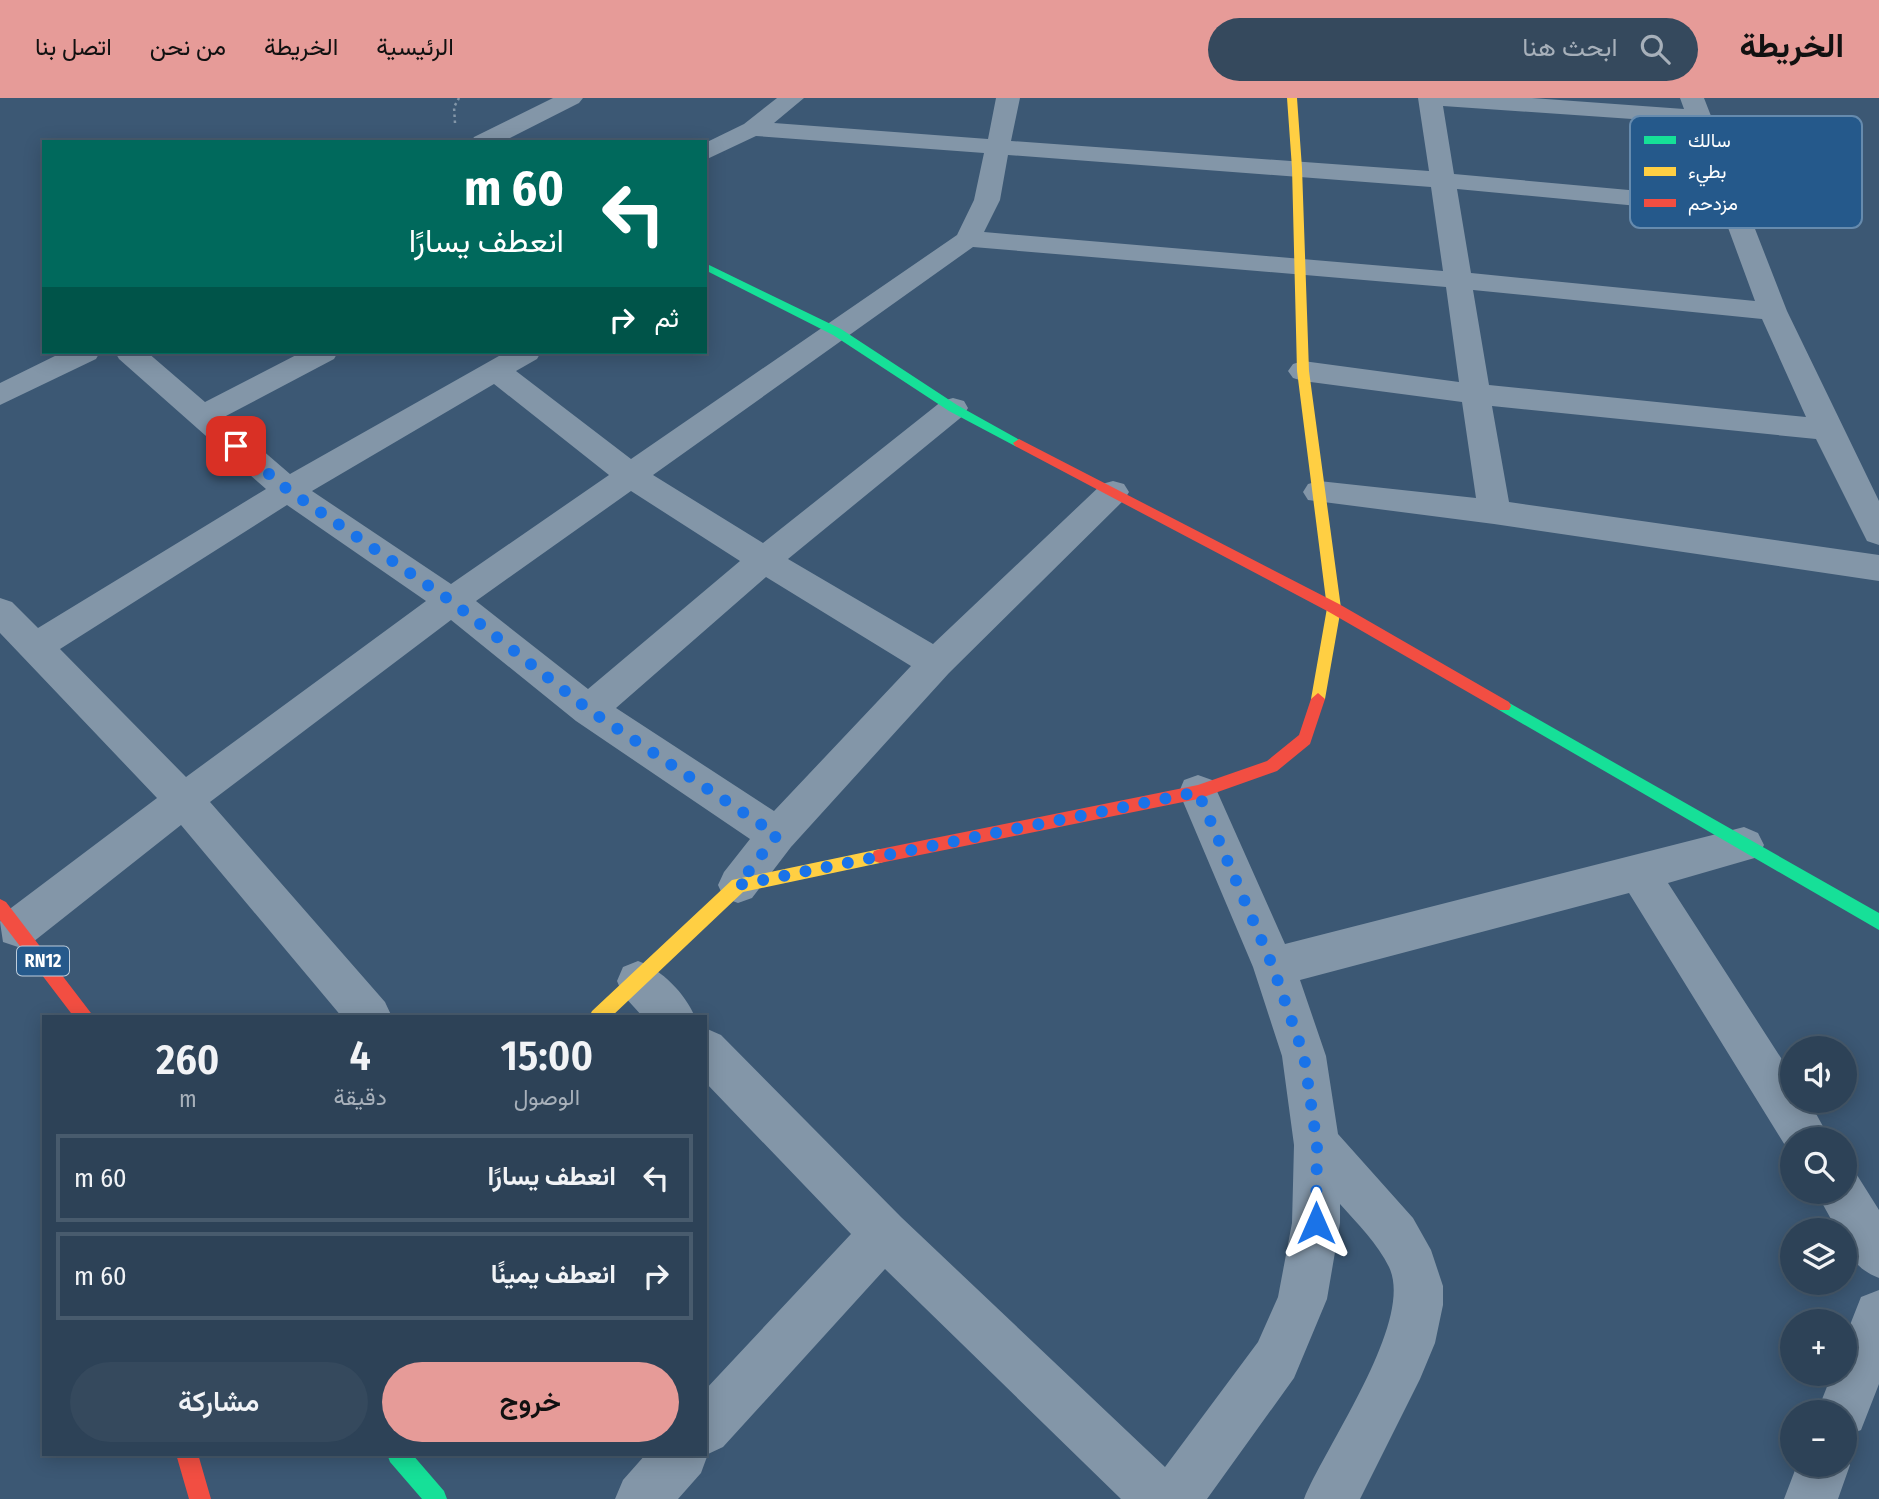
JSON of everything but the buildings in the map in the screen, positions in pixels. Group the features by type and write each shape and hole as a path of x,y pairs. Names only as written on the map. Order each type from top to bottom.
{"street":[{"path":"487,140 570,98"},
{"path":"707,152 752,129 792,98"},
{"path":"9,917 184,800 451,601 968,239 986,200 1000,147 1008,98"},
{"path":"738,885 1198,792 1272,766 1305,739 1320,692 1334,608 1303,371 1301,265 1292,98"},
{"path":"1494,512 1432,98 1696,107"},
{"path":"752,129 1297,168 1630,197"},
{"path":"1741,228 1773,311 1827,430 1879,533"},
{"path":"968,239 1301,265 1773,311"},
{"path":"707,267 837,332 953,408 1334,608 1879,922"},
{"path":"0,395 82,354"},
{"path":"131,354 288,490 451,601 589,710 777,835"},
{"path":"202,416 320,354"},
{"path":"35,647 288,490 524,354"},
{"path":"496,370 631,476 936,663"},
{"path":"1303,371 1476,394 1827,430"},
{"path":"589,710 764,560 953,408"},
{"path":"600,1015 738,885 777,835 936,663 1113,492"},
{"path":"1319,492 1494,512 1879,568"},
{"path":"0,611 184,800 368,1015"},
{"path":"1174,1499 1276,1360 1303,1299 1316,1223 1317,1145 1304,1056 1273,967 1198,792"},
{"path":"1273,967 1744,845"},
{"path":"1638,872 1799,1127"},
{"name":"RN12","path":"9,917 83,1015"},
{"path":"638,981 671,1015"},
{"path":"707,1052 884,1234 1159,1499"},
{"path":"1317,1145 1401,1242 1414,1266 1419,1291 1416,1319 1407,1350 1331,1499"},
{"path":"1848,1204 1879,1254"},
{"path":"707,1427 884,1234"},
{"path":"1847,1400 1879,1315"},
{"path":"188,1456 201,1499"},
{"path":"400,1456 436,1499"},
{"path":"642,1499 680,1456"},
{"path":"1811,1499 1819,1477"}],"traffic: fast":[{"path":"707,267 837,332 953,408 1019,443"},
{"path":"1504,706 1879,922"},
{"path":"400,1456 436,1499"}],"traffic: slow":[{"path":"1292,98 1297,168 1303,371 1334,608 1318,699"},
{"path":"600,1015 738,885 880,856"}],"traffic: jam":[{"path":"1019,443 1334,608 1504,706"},
{"path":"880,856 1198,792 1272,766 1305,739 1318,699"},
{"path":"0,907 83,1015"},
{"path":"188,1456 200,1499"}],"route":[{"path":"236,446 288,490 451,601 589,710 777,835 738,885 1198,792 1273,967 1304,1056 1317,1145 1316,1223"}]}
